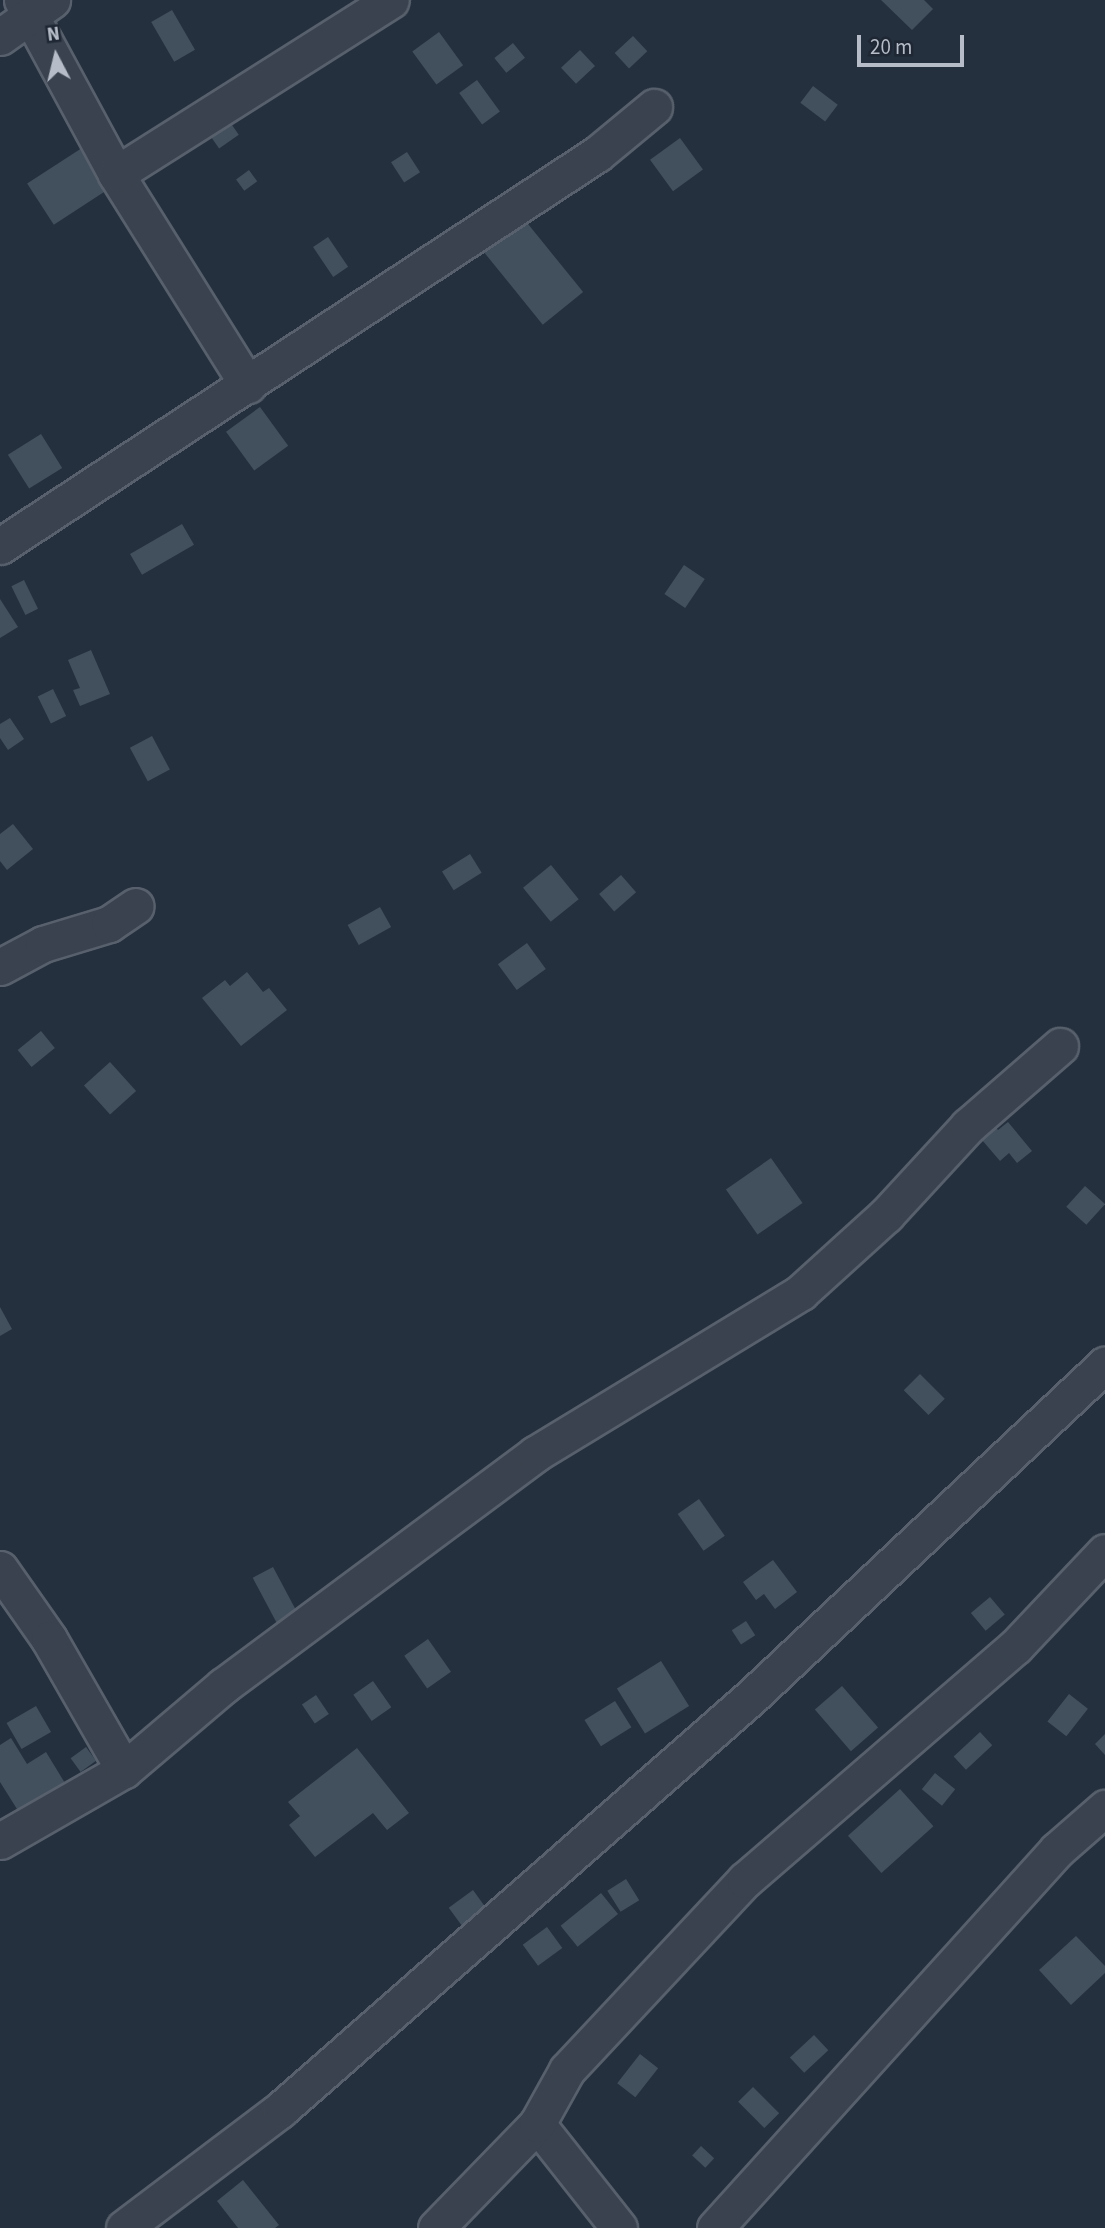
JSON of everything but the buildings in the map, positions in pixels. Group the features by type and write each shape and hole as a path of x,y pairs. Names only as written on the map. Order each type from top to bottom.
{"street":[{"path":"116,174 391,0"},
{"path":"0,37 35,6 116,174 248,385"},
{"path":"0,546 597,154 654,107"},
{"path":"0,967 43,944 109,924 136,906"},
{"path":"0,1841 124,1769 223,1686 536,1454 800,1292 886,1215 968,1126 1060,1046"},
{"path":"124,2228 279,2110 729,1716 1105,1365"},
{"path":"436,2228 537,2124 567,2070 745,1880 1016,1646 1105,1552"},
{"path":"0,1569 49,1639 124,1769"},
{"path":"715,2228 1057,1850 1105,1808"},
{"path":"537,2124 619,2228"}]}
